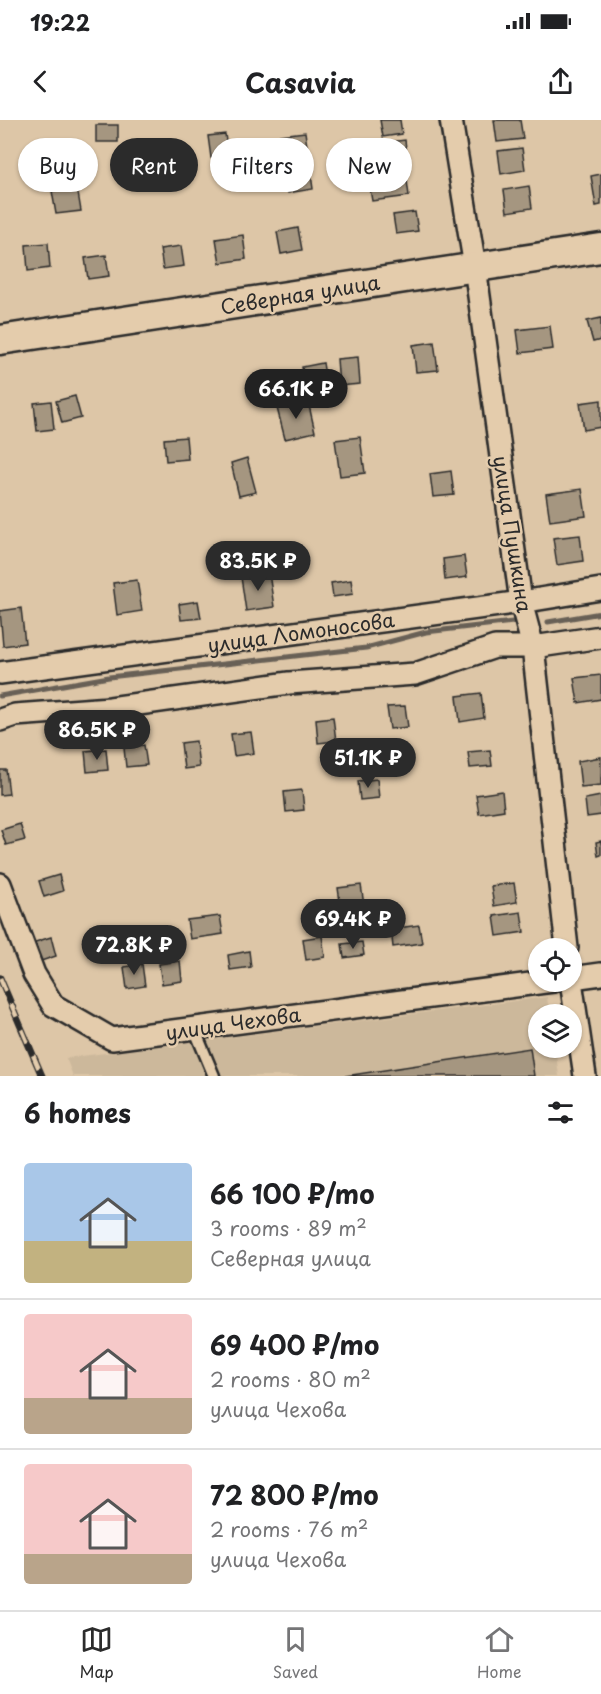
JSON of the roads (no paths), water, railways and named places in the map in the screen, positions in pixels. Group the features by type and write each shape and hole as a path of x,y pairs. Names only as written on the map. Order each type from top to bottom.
{"main road":[{"name":"Северная улица","path":"0,340 601,248"}],"street":[{"name":"улица Пушкина","path":"451,120 521,602 532,647 566,938"},
{"name":"улица Ломоносова","path":"0,673 521,602 601,589"},
{"path":"0,720 15,715 110,708 289,683 415,674 495,647 532,647 601,637"},
{"name":"улица Чехова","path":"0,884 34,974 53,1005 112,1039 528,984"},
{"path":"582,978 601,974"},
{"path":"573,992 585,1076"}],"lane":[{"path":"194,1028 214,1076"}],"waterway":[{"path":"548,622 601,613"},
{"path":"0,696 109,677 366,648 426,632 513,622"}],"railway":[{"path":"0,978 42,1076"}]}
